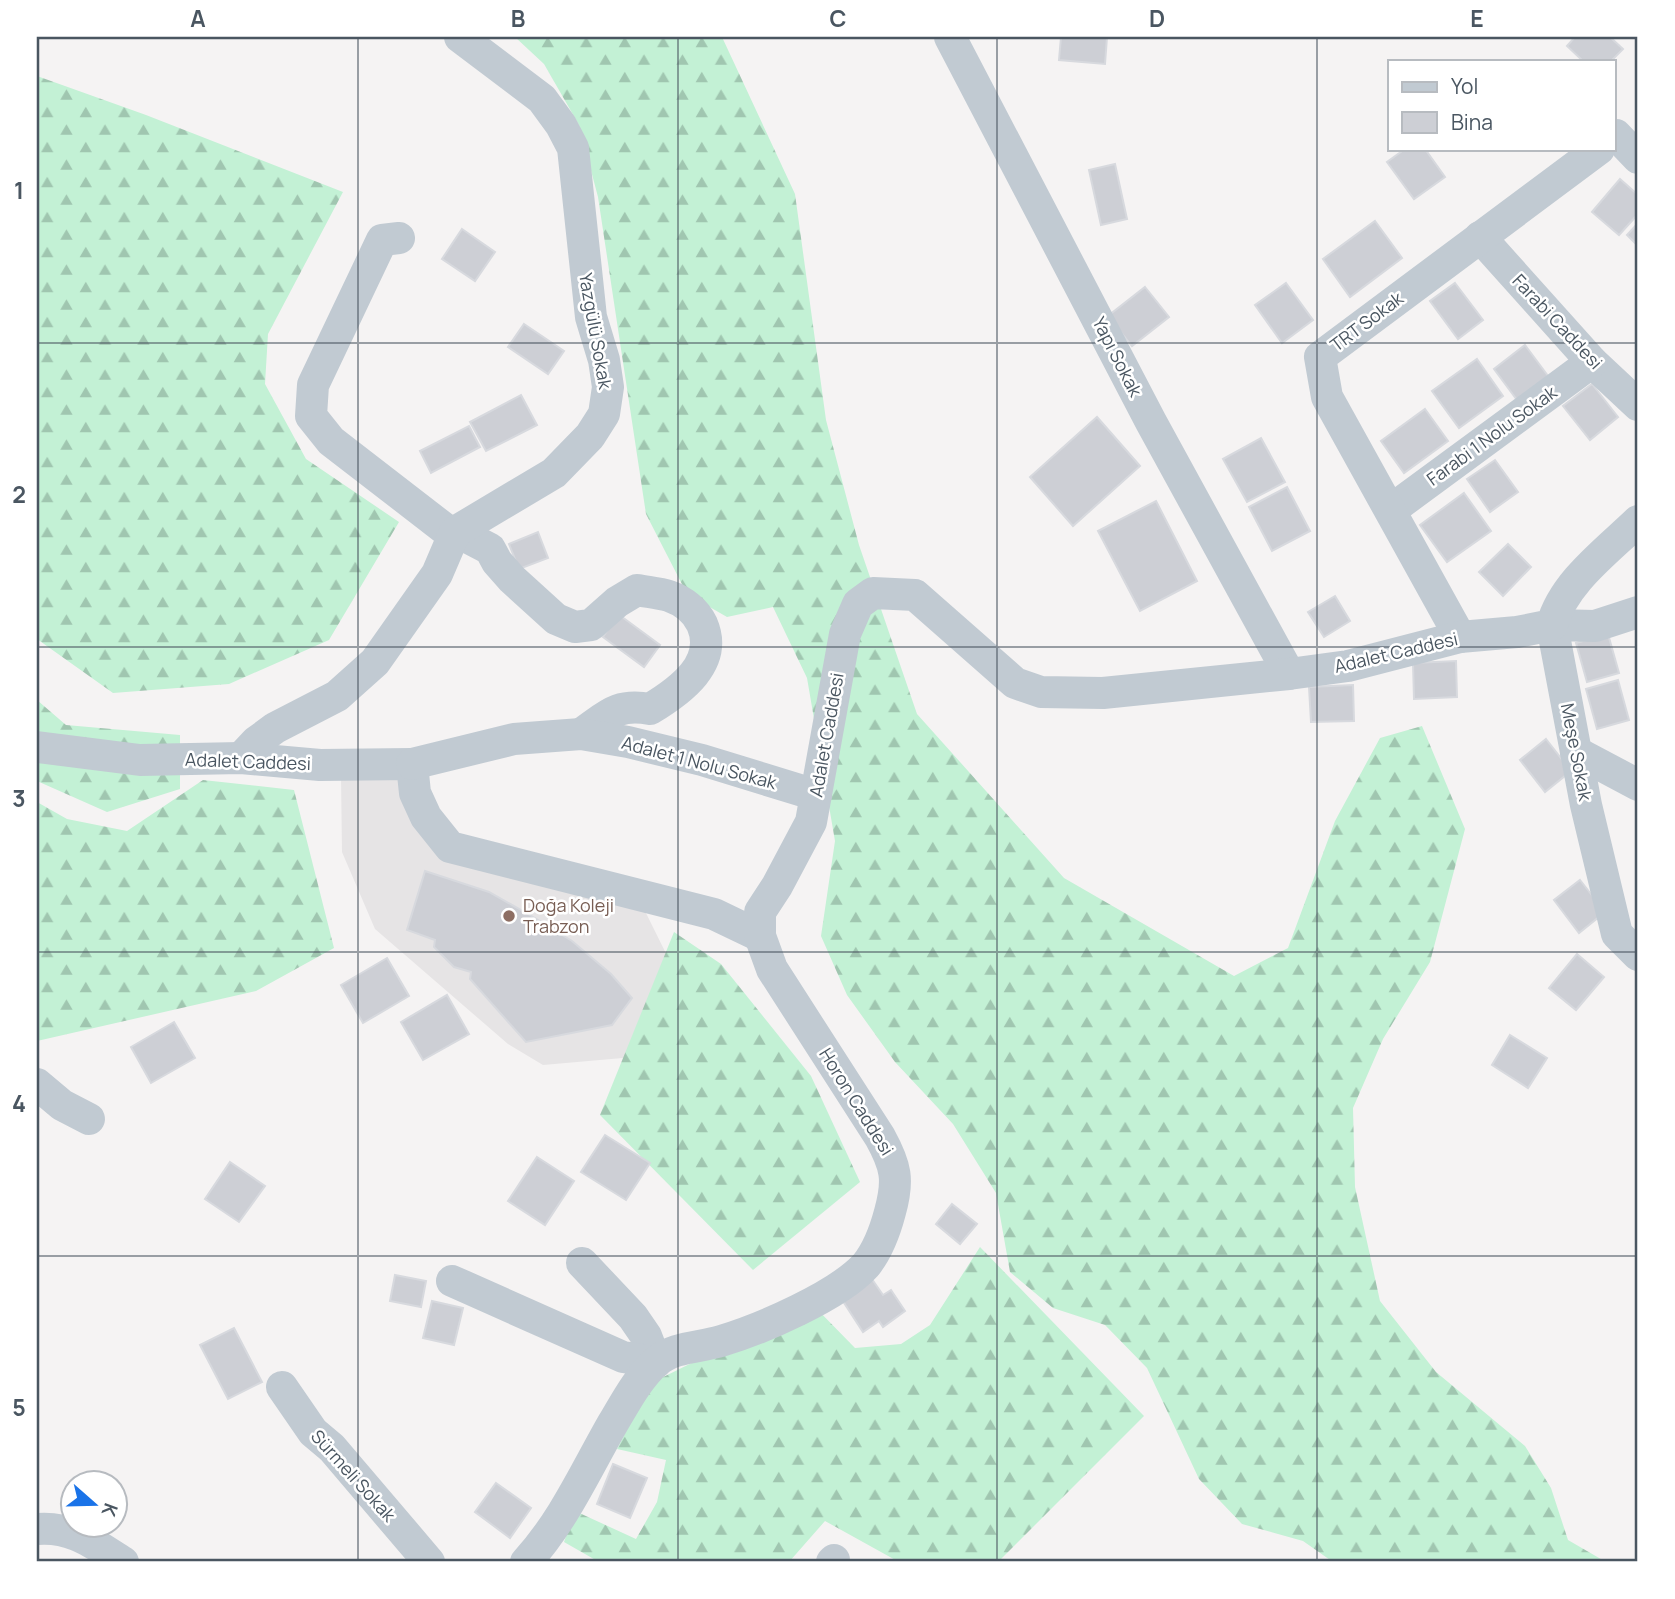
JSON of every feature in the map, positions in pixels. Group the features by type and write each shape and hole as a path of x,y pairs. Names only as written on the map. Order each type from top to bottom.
{"street":[{"name":"Yazgülü Sokak","path":"455,532 554,473 590,436 604,414 608,387 604,360 590,317 573,148 561,125 542,99 460,37"},
{"name":"Yapı Sokak","path":"950,37 1151,422 1289,674"},
{"path":"1617,135 1638,158"},
{"name":"TRT Sokak","path":"1460,637 1327,397 1320,357 1597,150"},
{"name":"Farabi Caddesi","path":"1480,237 1592,362 1638,405"},
{"name":"Adalet 1 Nolu Sokak","path":"399,238 382,240 313,385 311,416 331,441 445,529 490,549 512,579 556,619 575,627 591,625 617,602 637,590 669,596 688,606 701,620 708,640 704,657 693,676 650,709 631,706 614,711 581,734"},
{"name":"Farabi 1 Nolu Sokak","path":"1391,510 1592,362"},
{"path":"1638,521 1589,568 1557,608 1552,625 1595,626 1638,612"},
{"path":"241,758 275,728 337,696 375,662 437,574 455,532"},
{"name":"Adalet Caddesi","path":"760,936 760,912 811,822 845,634 858,604 873,593 915,595 1015,682 1041,692 1103,692 1289,674 1348,666 1460,637 1517,632 1552,625"},
{"name":"Meşe Sokak","path":"1552,625 1576,752 1617,934 1638,956"},
{"name":"Adalet 1 Nolu Sokak","path":"412,764 514,739 581,734 702,760 816,795"},
{"name":"Adalet Caddesi","path":"37,747 141,760 241,758 320,765 412,764"},
{"path":"1576,752 1638,785"},
{"path":"412,764 415,793 420,805 450,847 714,914 760,936"},
{"name":"Horon Caddesi","path":"526,1562 542,1545 565,1508 629,1396 656,1363 676,1350 719,1342 765,1325 829,1294 865,1265 883,1237 895,1194 894,1162 772,969 760,936"},
{"path":"37,1084 62,1105 89,1119"},
{"path":"582,1263 634,1317 646,1336 656,1363"},
{"path":"452,1281 623,1357 656,1363"},
{"name":"Sürmeli Sokak","path":"282,1387 313,1432 332,1448 429,1562"},
{"path":"37,1529 62,1528 123,1562"}],"shaded area":[{"name":"Doğa Koleji Trabzon","path":"405,774 459,855 641,903 694,1010 634,1057 543,1065 508,1044 375,929 342,852 341,776"}],"green space":[{"path":"515,37 722,37 795,194 826,420 859,545 917,714 1064,878 1234,976 1288,948 1335,821 1380,738 1422,726 1465,829 1430,962 1383,1039 1353,1108 1355,1187 1380,1301 1436,1372 1525,1446 1551,1488 1568,1540 1606,1562 1333,1562 1303,1541 1242,1524 1199,1479 1147,1368 1105,1325 1053,1308 1010,1272 996,1193 953,1124 895,1062 847,995 821,936 835,841 807,678 773,607 727,617 687,594 646,514 598,197 579,125 544,64"},
{"path":"37,76 146,115 343,192 268,334 265,384 306,459 399,522 329,640 229,684 113,693 37,639"},
{"path":"37,700 66,725 180,735 180,789 107,812 37,781"},
{"path":"203,780 294,790 334,948 256,991 37,1041 37,802 67,819 127,831"},
{"path":"674,932 721,964 811,1076 860,1182 753,1270 600,1115"},
{"path":"980,1247 1144,1416 998,1562 899,1562 825,1521 789,1562 599,1562 564,1542 575,1511 636,1539 657,1502 666,1460 617,1449 651,1383 812,1304 855,1348 901,1344 930,1325"}],"building":[{"path":"1061,37 1107,37 1105,64 1059,60"},
{"path":"1575,37 1610,37 1623,49 1612,60 1582,60 1567,46"},
{"path":"1404,150 1426,150 1445,177 1414,199 1387,162"},
{"path":"1115,164 1127,219 1101,225 1089,170"},
{"path":"1620,179 1638,195 1638,214 1619,235 1592,212"},
{"path":"1375,221 1402,258 1350,297 1323,259"},
{"path":"1638,223 1638,246 1627,235"},
{"path":"462,229 495,252 475,281 442,259"},
{"path":"1286,283 1313,320 1282,343 1255,305"},
{"path":"1455,283 1483,320 1458,339 1430,301"},
{"path":"1145,287 1169,317 1132,346 1108,316"},
{"path":"524,324 564,351 548,374 508,347"},
{"path":"1525,345 1554,384 1523,408 1494,369"},
{"path":"1477,359 1503,396 1459,428 1432,391"},
{"path":"1592,384 1618,417 1590,440 1563,406"},
{"path":"521,395 537,425 486,451 470,422"},
{"path":"1425,409 1448,441 1404,473 1381,441"},
{"path":"1097,417 1140,466 1073,526 1030,477"},
{"path":"469,426 480,447 431,473 420,451"},
{"path":"1261,438 1285,482 1247,502 1223,459"},
{"path":"1495,460 1518,492 1490,512 1467,479"},
{"path":"1287,487 1310,531 1272,551 1249,507"},
{"path":"1464,493 1491,531 1447,562 1420,525"},
{"path":"1156,501 1197,581 1140,611 1098,531"},
{"path":"538,532 548,558 519,569 509,544"},
{"path":"1508,544 1531,567 1503,596 1479,572"},
{"path":"1335,596 1350,621 1324,637 1308,612"},
{"path":"618,614 660,645 644,667 603,637"},
{"path":"1608,634 1619,673 1587,682 1576,643"},
{"path":"1456,661 1457,697 1414,699 1413,663"},
{"path":"1618,680 1629,720 1597,729 1586,689"},
{"path":"1353,685 1354,721 1311,722 1309,687"},
{"path":"1546,739 1571,771 1545,792 1520,760"},
{"path":"425,871 489,892 530,915 572,941 611,974 632,998 612,1025 526,1042 470,979 471,972 454,967 434,947 435,940 407,930"},
{"path":"1580,880 1605,912 1579,933 1554,900"},
{"path":"1577,954 1604,977 1576,1010 1549,988"},
{"path":"387,958 409,996 363,1023 341,985"},
{"path":"447,995 469,1034 423,1060 401,1022"},
{"path":"174,1022 195,1058 151,1083 131,1047"},
{"path":"1510,1035 1547,1058 1528,1088 1492,1065"},
{"path":"605,1135 650,1163 626,1200 581,1172"},
{"path":"537,1157 574,1181 545,1225 508,1201"},
{"path":"230,1162 265,1186 239,1222 205,1199"},
{"path":"952,1204 977,1224 960,1244 936,1224"},
{"path":"867,1272 883,1295 891,1290 905,1311 883,1327 879,1321 863,1332 837,1292"},
{"path":"395,1275 426,1281 421,1307 390,1301"},
{"path":"432,1301 463,1308 454,1345 423,1338"},
{"path":"234,1328 262,1382 228,1399 200,1345"},
{"path":"613,1464 647,1478 630,1518 597,1504"},
{"path":"496,1483 531,1508 510,1538 475,1512"}],"place":[{"name":"Doğa Koleji Trabzon","path":"509,916"}]}
